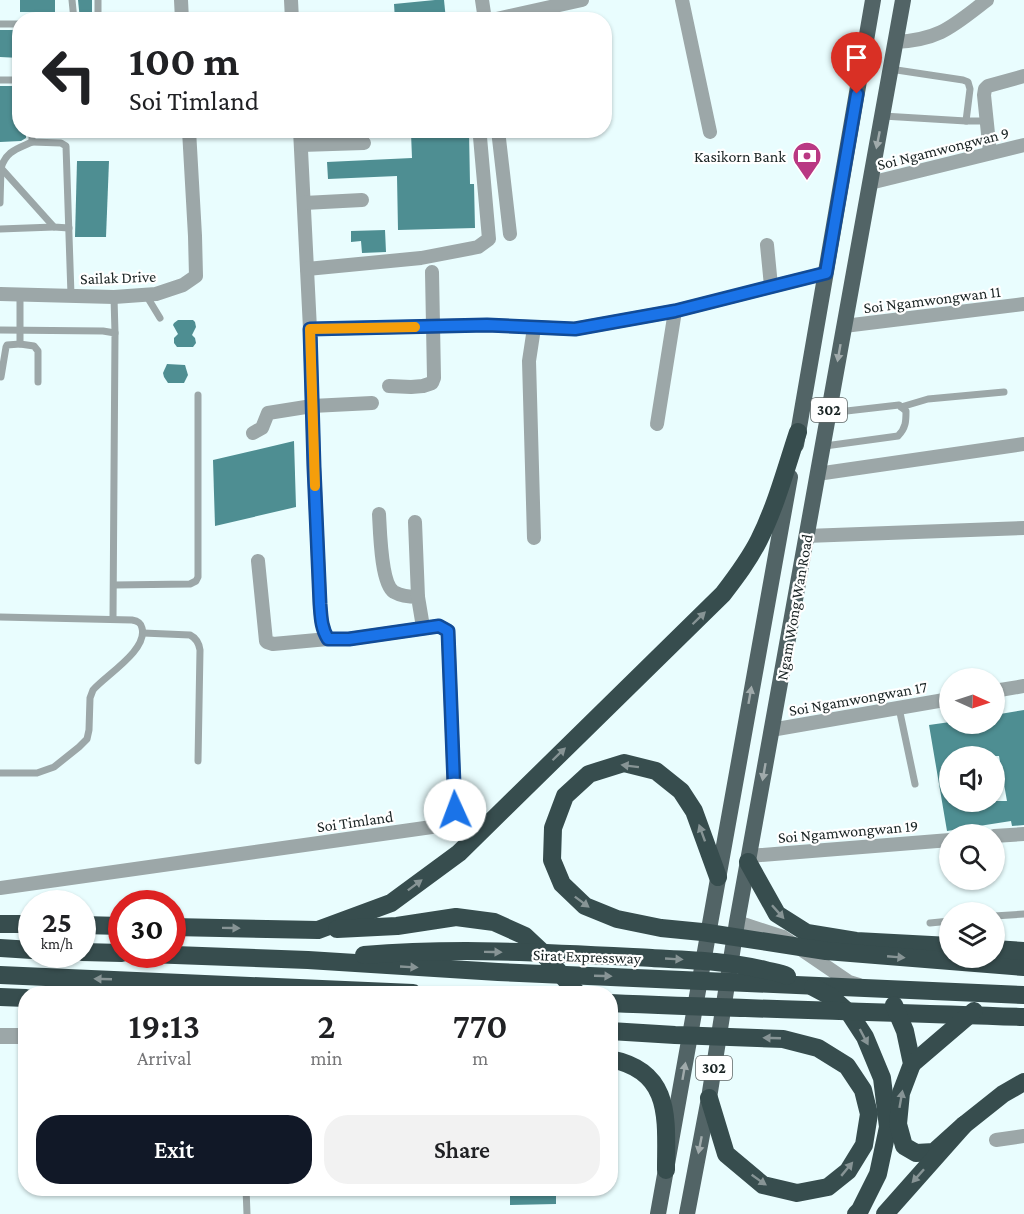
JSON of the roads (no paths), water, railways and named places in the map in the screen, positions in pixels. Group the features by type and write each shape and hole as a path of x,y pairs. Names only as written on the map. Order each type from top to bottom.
{"highway":[{"path":"318,930 391,903 459,853 723,594 742,569 758,542 771,513 798,432"},
{"path":"718,877 694,811 681,790 656,771 624,763 589,774 566,796 553,828 552,860 562,884 585,906 617,920 826,951 1024,967"},
{"path":"748,859 777,914 807,933 856,940 939,945"},
{"path":"186,927 318,930 397,926 456,917 494,922 525,936 571,986"},
{"path":"0,924 18,924"},
{"path":"0,948 18,949"},
{"path":"1005,950 1024,951"},
{"path":"308,960 382,953 498,951 685,960 747,966 783,974 830,996 850,1014 865,1037 882,1078 888,1127 878,1174 856,1214"},
{"name":"Sirat Expressway","path":"186,955 308,960 498,972 1024,995"},
{"path":"0,975 252,986"},
{"path":"891,996 905,1031 912,1064"},
{"path":"0,997 18,998"},
{"path":"618,1014 663,1014 696,999"},
{"path":"985,1001 912,1064 902,1093 898,1124 904,1146 916,1153 934,1152 1003,1094 1024,1082"},
{"path":"618,1003 1024,1017"},
{"path":"618,1031 783,1039 818,1048 847,1066 863,1090 869,1114 864,1144 848,1171 828,1187 797,1193 763,1185 726,1154 709,1098"},
{"path":"618,1060 642,1071 654,1083 661,1098 666,1118 666,1170"},
{"path":"885,1214 964,1125"}],"main road":[{"name":"Ngam Wong Wan Road","path":"658,1214 873,0"},
{"name":"Ngam Wong Wan Road","path":"687,1214 709,1098 748,859 903,0"}],"street":[{"path":"528,12 582,0"},
{"path":"682,0 710,132"},
{"path":"895,42 916,41 947,30 987,0"},
{"path":"990,153 985,89 988,86 1024,76"},
{"name":"Sailak Drive","path":"0,294 114,297 156,294 183,285 196,276 189,138"},
{"path":"301,138 320,604 321,619 328,639"},
{"path":"307,269 421,258 478,248 489,239 480,138"},
{"path":"499,138 510,234"},
{"path":"302,145 364,142"},
{"name":"Soi Ngamwongwan 9","path":"870,183 1024,145"},
{"path":"304,203 362,200"},
{"path":"767,245 771,286"},
{"path":"389,386 411,387 432,383 434,374 432,272"},
{"path":"310,329 487,325 575,329 675,311 826,273"},
{"name":"Soi Ngamwongwan 11","path":"844,326 1024,304"},
{"path":"657,424 675,311"},
{"path":"534,328 529,361 534,538"},
{"path":"254,433 262,428 268,413 312,406 372,403"},
{"path":"818,474 1024,444"},
{"path":"379,514 384,574 388,587 393,592 418,597"},
{"path":"415,522 418,597 423,627"},
{"path":"806,536 1024,528"},
{"name":"Soi Timland","path":"0,888 446,825 453,822 448,631 439,626 349,639 273,644 267,642 258,561"},
{"path":"1005,689 1024,686"},
{"name":"Soi Ngamwongwan 17","path":"771,730 939,701"},
{"path":"1005,835 1024,834"},
{"name":"Soi Ngamwongwan 19","path":"748,859 939,841"},
{"path":"737,922 783,937 849,982 891,996 1024,1003"},
{"path":"0,1036 18,1036"},
{"path":"996,1140 1024,1136"}],"lane":[{"path":"890,69 968,82 970,88 966,121"},
{"path":"882,116 987,121"},
{"path":"0,203 1,168 6,156 32,142 61,143 66,146 71,295"},
{"path":"1,168 54,227"},
{"path":"0,229 69,228"},
{"path":"146,294 160,318"},
{"path":"20,295 20,345"},
{"path":"113,619 114,297"},
{"path":"0,330 115,333"},
{"path":"1,377 7,345 34,346 38,351 38,382"},
{"path":"901,407 927,399 1004,392"},
{"path":"114,585 190,584 198,577 198,395"},
{"path":"822,446 898,435 903,431 906,423 906,411 899,405 828,414"},
{"path":"0,617 138,621 143,633 141,642 135,651 93,690 90,699 87,740 54,767 37,773 0,773"},
{"path":"143,633 190,635 199,644 198,761"},
{"path":"899,708 915,784"},
{"path":"1005,915 1024,914"},
{"path":"930,922 939,922"},
{"path":"246,1196 247,1214"}],"place":[{"name":"Kasikorn Bank","path":"807,182"}]}
